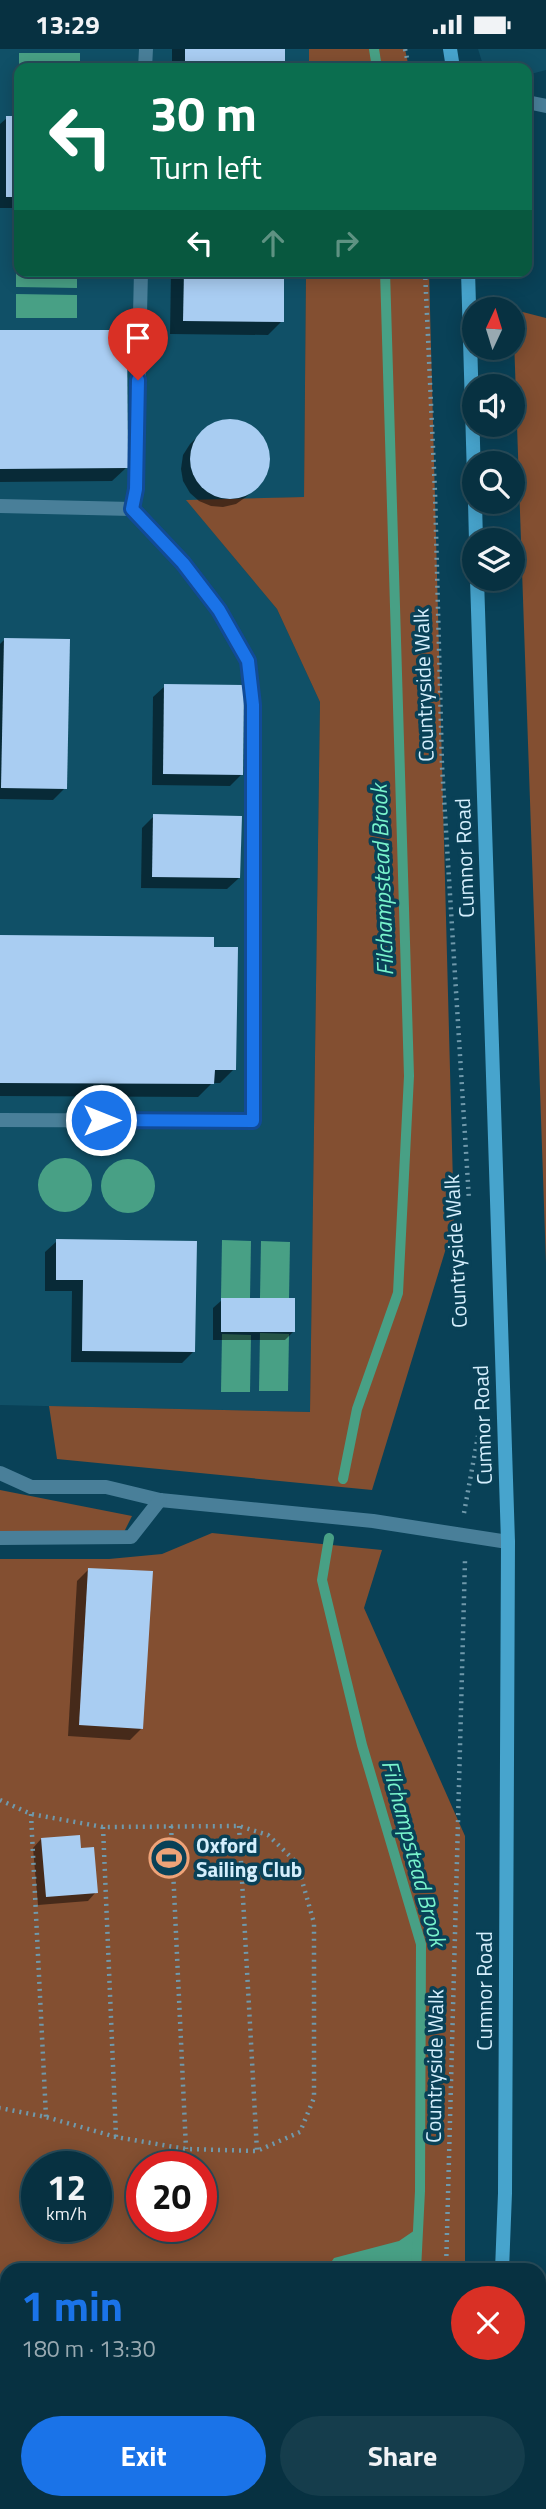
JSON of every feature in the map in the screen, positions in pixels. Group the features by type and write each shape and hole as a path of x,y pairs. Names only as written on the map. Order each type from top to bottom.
{"main road":[{"path":"468,277 473,451"},
{"name":"Cumnor Road","path":"477,591 508,1542 505,2193 502,2263"}],"lane":[{"path":"132,509 136,489 141,277"},
{"path":"0,506 132,509 183,563 219,610 248,661 253,705 253,1121 0,1120"},
{"path":"0,1473 31,1487 106,1487 160,1500 373,1521 508,1542"},
{"path":"0,1538 131,1537 160,1500"}],"path":[{"name":"Countryside Walk","path":"425,277 435,492 442,766 470,1213"},
{"name":"Countryside Walk","path":"446,2263 465,1561 460,1535 479,1429"},
{"path":"0,1800 30,1814 103,1827 239,1826 268,1835 297,1863 314,1923 314,2098 300,2132 257,2151 187,2148 116,2137 46,2117 0,2108"},
{"path":"30,1814 46,2117"},
{"path":"171,1826 187,2148"},
{"path":"239,1826 257,2151"},
{"path":"103,1827 116,2137"}],"shaded area":[{"path":"0,49 309,49 309,63 14,63 14,277 306,277 304,497 187,501 277,609 320,702 310,1412 0,1405"},
{"path":"309,49 405,49 408,63 309,63"},
{"path":"478,49 546,49 546,70 532,74 532,63 482,63"},
{"path":"19,53 80,53 80,63 19,63"},
{"path":"16,277 77,277 77,288 16,287"},
{"path":"306,277 429,277 454,1222 372,1490 57,1459 49,1406 310,1412 320,702 277,609 186,500 304,497"},
{"path":"16,294 77,295 77,318 16,318"},
{"path":"525,313 546,318 546,1263 523,591 525,591 525,528 521,528 520,514 525,514 525,451 518,451 517,437 525,437 525,374 515,374 515,361 525,361"},
{"path":"65,1158 84,1166 92,1185 84,1204 65,1212 46,1204 38,1185 46,1166"},
{"path":"128,1159 147,1167 155,1186 147,1205 128,1213 109,1205 101,1186 109,1167"},
{"path":"222,1240 251,1241 250,1298 221,1298"},
{"path":"261,1241 290,1242 289,1299 260,1298"},
{"path":"260,1333 289,1334 288,1391 259,1391"},
{"path":"222,1334 251,1335 250,1392 221,1392"},
{"path":"0,1490 132,1516 124,1532 0,1531"},
{"name":"Oxford Sailing Club","path":"212,1533 382,1550 364,1608 465,1836 465,2263 0,2263 0,1559 109,1559 162,1554"},
{"path":"418,2228 416,2263 331,2263 334,2258 399,2241"}],"building":[{"path":"185,49 285,49 285,63 185,63"},
{"path":"6,116 14,116 14,197 6,197"},
{"path":"184,277 284,277 284,322 183,321"},
{"path":"0,330 127,330 128,468 0,469"},
{"path":"222,419 238,419 252,426 263,437 270,451 267,474 252,492 238,499 222,499 208,492 197,481 190,467 190,451 197,437 208,426"},
{"path":"4,638 70,639 67,789 1,788"},
{"path":"164,684 244,685 243,775 163,774"},
{"path":"153,814 242,816 240,878 152,877"},
{"path":"0,935 214,937 214,947 238,947 236,1070 215,1070 214,1084 0,1083"},
{"path":"56,1239 197,1241 195,1352 82,1351 83,1280 56,1280"},
{"path":"221,1298 295,1298 295,1332 221,1332"},
{"path":"88,1568 153,1571 143,1729 79,1725"},
{"path":"80,1835 81,1848 94,1847 98,1893 46,1897 41,1838"}],"waterway":[{"name":"Filchampstead Brook","path":"374,49 376,63"},
{"name":"Filchampstead Brook","path":"343,1479 357,1409 398,1293 409,1076 385,277"},
{"name":"Filchampstead Brook","path":"329,1538 322,1580 362,1745 421,1944 420,2191 416,2263"}],"place":[{"name":"Oxford Sailing Club","path":"169,1858"}],"route":[{"path":"101,1120 253,1121 253,705 248,661 219,610 183,563 132,509 136,489 138,380"}]}
